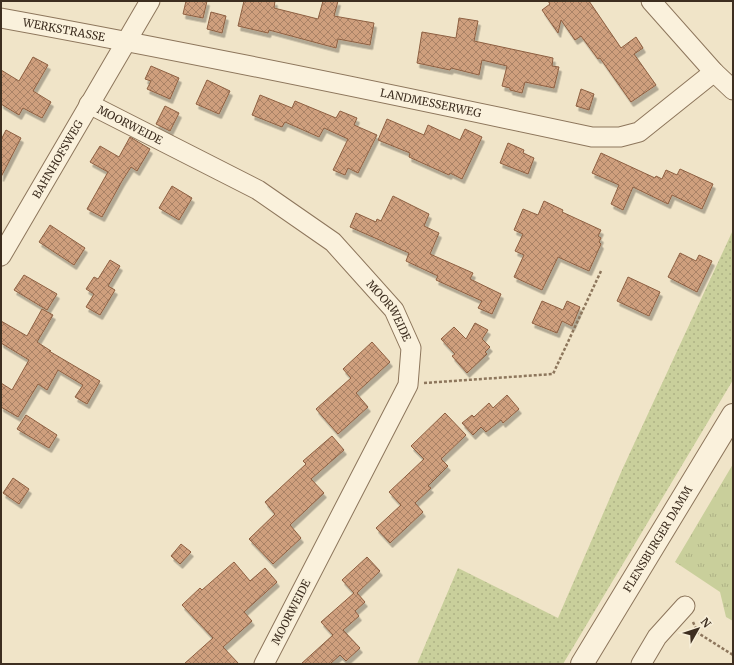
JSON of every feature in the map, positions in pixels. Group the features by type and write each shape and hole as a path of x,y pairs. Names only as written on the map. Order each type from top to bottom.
{"street":[{"name":"BAHNHOFSWEG","path":"1,256 150,1"},
{"path":"651,1 714,72 733,90"},
{"name":"WERKSTRASSE","path":"1,18 128,41"},
{"name":"LANDMESSERWEG","path":"128,41 592,137 620,137 639,132 714,72"},
{"name":"MOORWEIDE","path":"89,104 258,190 333,242 394,310 411,348 408,385 264,664"},
{"name":"FLENSBURGER DAMM","path":"582,664 733,415"},
{"path":"640,664 657,636 685,606"}],"path":[{"path":"408,385 553,374 601,271"},
{"path":"685,606 698,633 733,655"}],"green space":[{"path":"733,230 733,380 563,664 417,664 458,568 558,618 622,470"},
{"path":"733,464 733,621 726,617 720,592 675,562"}],"building":[{"path":"186,1 207,1 203,18 183,14"},
{"path":"244,1 275,1 274,8 318,19 323,1 338,1 334,16 374,23 370,45 338,39 336,48 269,30 268,33 238,26"},
{"path":"548,1 589,1 621,48 636,37 643,48 634,54 656,85 631,102 600,58 598,59 581,36 575,40 561,20 558,33 542,10 550,4"},
{"path":"211,12 226,16 222,33 207,29"},
{"path":"459,18 478,21 474,41 553,58 552,66 559,67 554,88 525,82 522,93 510,90 510,88 502,86 507,66 482,60 479,75 451,68 450,70 417,63 422,32 456,38"},
{"path":"33,57 48,65 33,91 51,102 42,118 23,108 19,115 1,104 1,70 19,81"},
{"path":"151,66 179,78 170,99 147,89 151,81 145,79"},
{"path":"207,80 230,91 219,114 196,104"},
{"path":"581,89 594,94 589,110 576,106"},
{"path":"260,95 292,108 295,101 336,118 340,111 357,118 354,125 377,135 358,173 348,168 345,175 333,170 348,139 324,128 319,137 285,122 282,127 252,115"},
{"path":"165,106 179,113 170,131 156,124"},
{"path":"387,119 424,135 428,125 460,140 465,129 482,137 462,179 450,173 449,175 409,157 410,153 378,140"},
{"path":"6,130 21,138 1,177 1,140"},
{"path":"130,137 150,149 137,171 131,167 102,217 87,209 108,172 90,162 100,146 119,157"},
{"path":"508,143 524,150 523,153 534,158 528,174 500,163"},
{"path":"601,153 655,178 656,176 662,179 666,170 677,175 680,169 713,184 702,209 672,195 668,204 633,187 623,210 611,204 619,185 592,173"},
{"path":"172,186 192,198 179,220 159,208"},
{"path":"393,196 429,214 424,226 439,233 430,254 473,273 470,279 501,294 492,314 478,308 482,301 436,280 438,276 406,261 409,253 350,227 356,213 376,222 377,219 381,221"},
{"path":"544,201 563,210 562,212 601,230 598,236 601,238 599,242 601,244 589,271 558,257 542,290 514,277 524,255 515,251 523,234 514,230 523,209 538,215"},
{"path":"50,225 85,248 74,265 39,242"},
{"path":"680,253 696,261 699,255 712,261 697,292 668,277"},
{"path":"110,260 120,266 108,286 115,290 100,315 86,307 94,294 86,289 94,277 98,279"},
{"path":"24,275 57,294 47,310 14,290"},
{"path":"628,277 660,292 649,316 617,301"},
{"path":"542,301 563,310 567,301 580,307 572,326 562,321 557,333 532,323"},
{"path":"42,309 53,315 37,342 51,351 49,351 100,381 87,404 75,397 83,385 58,370 47,390 38,384 18,417 1,407 1,383 12,390 29,360 1,343 1,321 27,336"},
{"path":"475,323 488,330 482,339 490,347 485,352 487,354 467,373 452,356 455,354 441,339 454,327 466,339"},
{"path":"372,342 390,362 356,393 368,407 338,434 316,409 351,378 343,369"},
{"path":"507,395 519,409 503,423 501,420 486,432 481,427 473,435 462,423 472,415 474,417 489,403 493,408"},
{"path":"445,413 466,435 441,459 448,466 428,486 431,488 415,503 423,512 390,543 376,528 401,505 389,492 424,459 411,446"},
{"path":"26,415 57,435 49,448 17,429"},
{"path":"332,436 344,450 311,479 324,493 290,525 301,538 273,564 249,539 275,514 265,502 306,464 303,461"},
{"path":"13,478 29,489 19,504 3,493"},
{"path":"181,544 191,552 180,564 171,556"},
{"path":"367,557 380,571 357,593 365,602 355,611 359,616 343,630 360,648 346,661 340,655 330,664 301,664 333,635 321,622 354,593 342,580"},
{"path":"234,562 250,581 265,568 277,582 244,612 252,621 223,647 239,664 184,664 213,638 182,605 200,588 202,590"}]}
